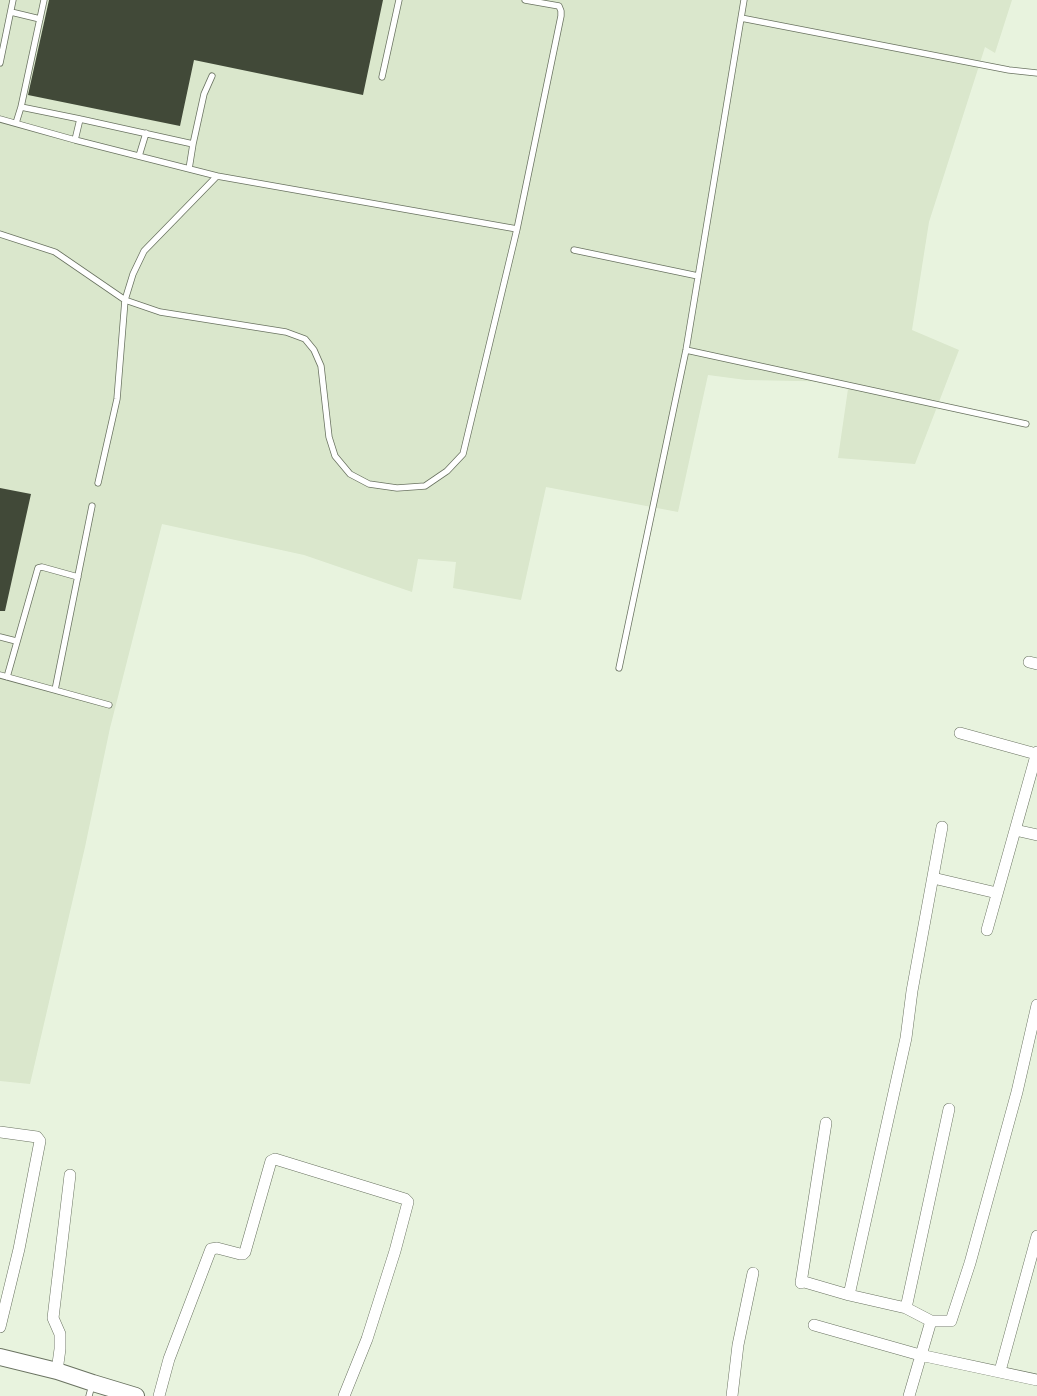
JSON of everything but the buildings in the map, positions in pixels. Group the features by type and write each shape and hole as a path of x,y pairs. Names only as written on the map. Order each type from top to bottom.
{"street":[{"path":"960,733 1037,753 987,930"},
{"path":"849,1295 906,1038 912,991 942,828"},
{"path":"1015,830 1037,835"},
{"path":"933,878 998,893"},
{"path":"826,1123 801,1282 906,1308 931,1321 952,1321 1017,1092 1037,1004"},
{"path":"906,1308 949,1109"},
{"path":"0,1132 37,1137 40,1141 19,1249 0,1327"},
{"path":"159,1396 169,1359 211,1249 216,1248 240,1254 245,1252 271,1161 275,1158 405,1199 408,1202 395,1251 367,1339 344,1396"},
{"path":"57,1371 60,1334 53,1318 70,1175"},
{"path":"1000,1372 1037,1236"},
{"path":"732,1396 738,1345 753,1273"},
{"path":"908,1396 931,1321"},
{"path":"814,1324 920,1355 1037,1380"},
{"path":"0,1357 57,1371 91,1390 136,1396"}],"lane":[{"path":"0,63 13,0"},
{"path":"16,123 44,0"},
{"path":"382,77 400,0"},
{"path":"0,234 55,252 125,300 160,312 286,332 305,339 314,350 321,366 329,437 335,456 350,474 369,484 397,488 425,486 447,471 463,454 517,229 561,16 559,6 525,0"},
{"path":"619,668 686,350 744,0"},
{"path":"11,12 40,19"},
{"path":"741,18 999,68 1037,73"},
{"path":"189,169 204,94 212,76"},
{"path":"21,107 193,144"},
{"path":"0,119 74,140 217,176 517,229"},
{"path":"74,140 80,119"},
{"path":"139,156 146,134"},
{"path":"98,483 117,399 125,300 133,274 144,251 217,176"},
{"path":"574,250 698,276"},
{"path":"686,350 1026,424"},
{"path":"55,690 92,506"},
{"path":"7,677 38,568 42,567 78,577"},
{"path":"0,638 16,641"},
{"path":"0,675 109,705"}],"shaded area":[{"path":"0,0 1012,0 995,53 985,47 929,222 912,330 959,350 915,464 838,458 849,382 746,380 708,375 678,512 546,487 521,600 453,588 456,562 418,559 412,592 304,555 162,524 110,728 85,847 30,1084 0,1081"}]}
